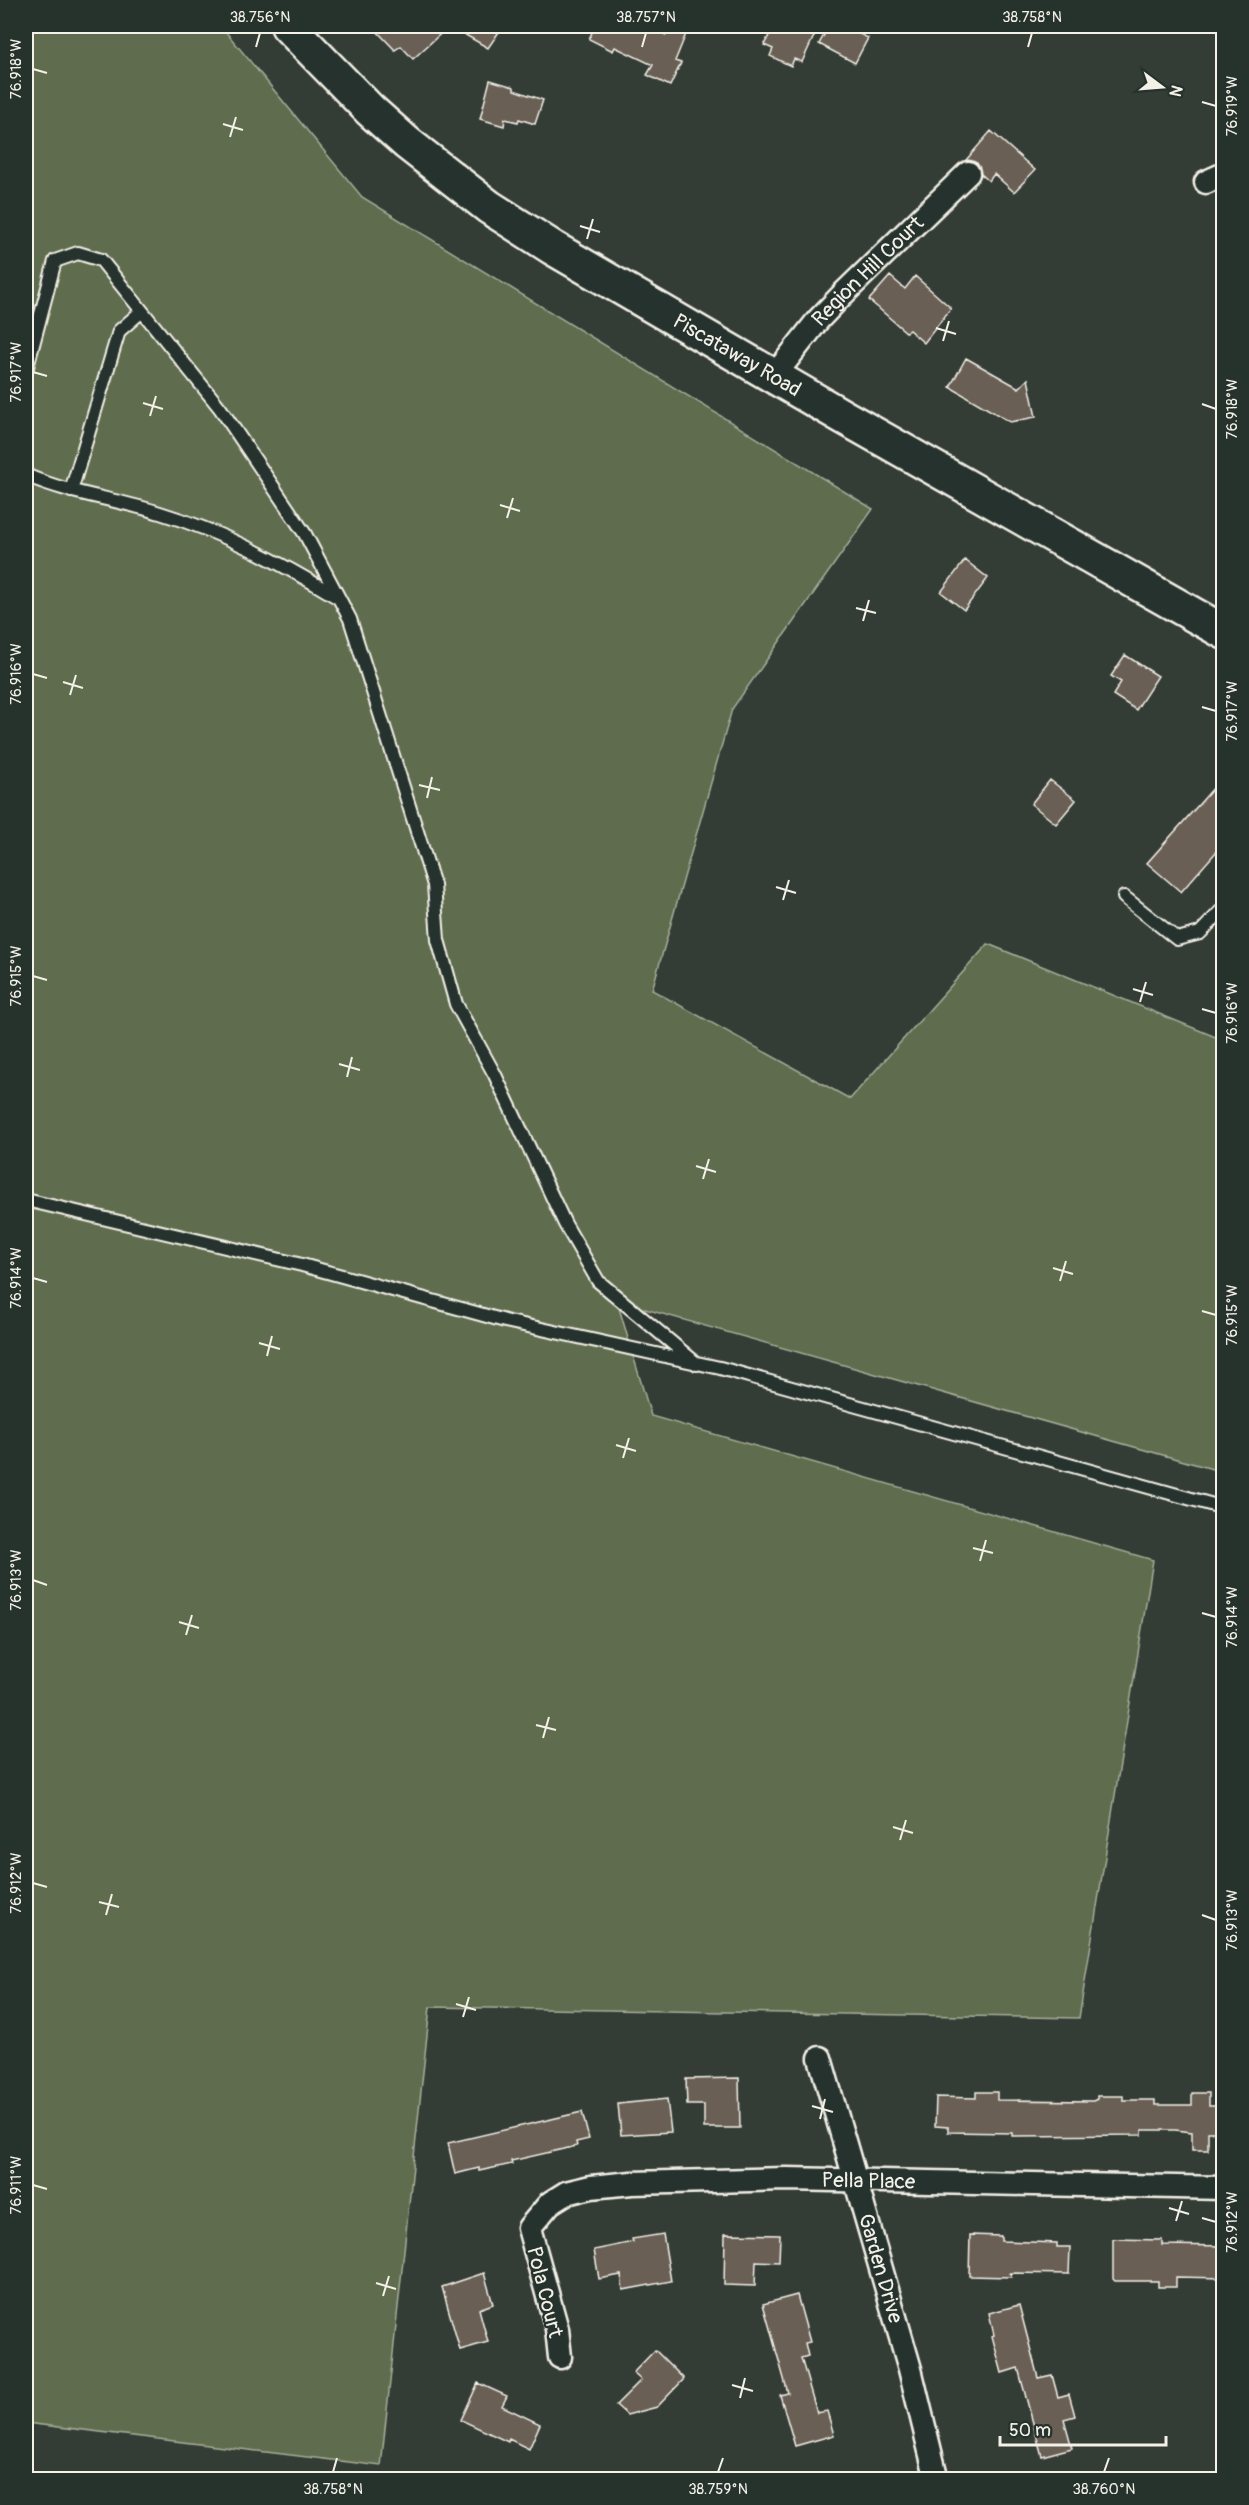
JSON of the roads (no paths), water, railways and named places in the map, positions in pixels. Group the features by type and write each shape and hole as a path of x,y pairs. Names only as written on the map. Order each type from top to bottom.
{"main road":[{"name":"Piscataway Road","path":"288,26 378,117 407,143 489,207 553,248 774,376 1222,629"}],"street":[{"name":"Region Hill Court","path":"774,376 818,320 904,232 968,172"},
{"name":"Garden Drive","path":"820,2058 910,2369 937,2480"},
{"name":"Pella Place","path":"529,2228 557,2198 591,2187 786,2178 1224,2188"},
{"name":"Pola Court","path":"529,2228 557,2329 560,2356"}],"lane":[{"path":"26,371 55,261 78,253 101,260 220,408 305,534 350,620 434,885 438,940 456,1004 495,1075 565,1224 598,1281 698,1364"},
{"path":"71,491 119,331 142,311"},
{"path":"26,473 51,486 158,512 211,530 287,567 338,598"},
{"path":"1124,897 1177,939 1200,933 1224,908"},
{"path":"26,1200 302,1264 505,1320 698,1364 1224,1508"}]}
